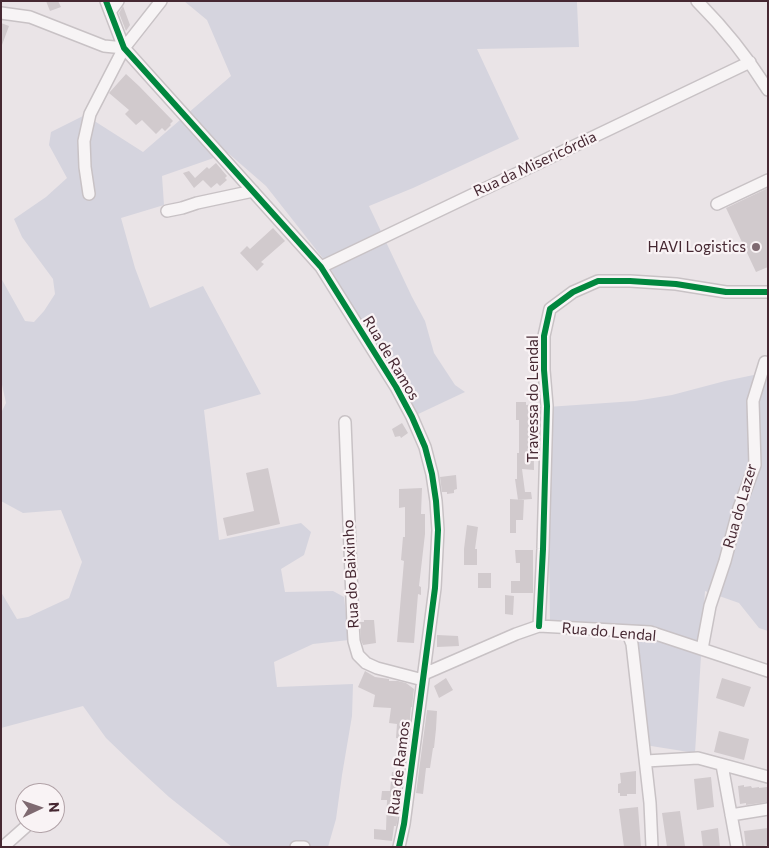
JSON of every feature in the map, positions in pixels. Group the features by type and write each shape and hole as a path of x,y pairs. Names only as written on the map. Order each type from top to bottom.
{"street":[{"path":"118,1 108,7 124,48"},
{"path":"90,194 85,168 84,141 90,114 124,48 161,1"},
{"path":"697,1 750,62 768,90"},
{"path":"1,12 30,17 104,46 124,48"},
{"name":"Rua de Ramos","path":"124,48 321,267 396,387 425,447 436,501 438,530 435,588 404,824 399,847"},
{"name":"Rua da Misericórdia","path":"321,267 750,62"},
{"path":"717,204 768,180"},
{"path":"167,211 253,192"},
{"name":"Travessa do Lendal","path":"539,626 547,406 544,336 550,309 573,292 598,281 630,280 676,284 726,292 768,292"},
{"name":"Rua do Lazer","path":"702,649 710,606 739,508 755,465 753,401 765,362"},
{"name":"Rua do Baixinho","path":"345,422 353,624 354,641 358,655 366,664 377,668 423,677"},
{"name":"Rua do Lendal","path":"423,677 516,634 539,626 650,632 768,672"},
{"path":"627,630 632,644 646,761 652,847"},
{"path":"646,761 698,758 768,777"},
{"path":"722,765 737,847"},
{"path":"731,815 768,809"},
{"path":"3,847 19,833"},
{"path":"296,847 304,847"}],"shaded area":[{"path":"184,1 577,1 579,47 477,49 519,139 413,188 369,206 425,321 434,353 455,385 465,392 414,416 329,266 266,186 228,153 162,176 164,205 121,218 135,268 150,308 203,286 261,394 204,410 219,540 301,523 311,532 304,555 281,569 285,592 333,591 344,597 349,640 313,644 274,662 277,687 353,684 352,716 336,819 328,847 232,847 169,797 132,763 106,738 83,706 1,728 1,592 17,619 28,617 69,598 82,562 61,510 23,513 1,501 1,413 6,403 1,380 1,278 25,321 34,322 55,294 53,279 22,237 14,219 46,197 67,178 49,145 51,132 85,115 143,152 231,76 207,20"},
{"path":"768,372 768,631 759,628 739,603 705,591 695,753 645,745 634,625 550,621 547,407 635,401 672,395"}],"building":[{"path":"46,1 58,1 61,7 50,11"},
{"path":"123,6 130,25 126,31 119,13"},
{"path":"1,23 9,26 2,45 1,45"},
{"path":"126,74 173,121 165,131 162,128 156,134 142,120 136,125 125,114 129,110 109,93"},
{"path":"216,163 227,176 225,178 227,180 220,186 217,183 211,188 203,180 194,188 183,173 189,171 195,178 207,167 209,169"},
{"name":"HAVI Logistics","path":"768,188 768,267 756,272 726,208"},
{"path":"273,228 285,241 261,262 264,264 257,271 240,253 247,246 250,249"},
{"path":"516,402 526,402 526,405 533,404 534,470 522,469 525,492 531,492 532,499 518,500 515,479 517,479 517,453 519,453 519,420 516,420"},
{"path":"402,423 408,433 401,438 400,436 395,437 392,429"},
{"path":"268,468 280,524 227,536 223,518 254,511 246,473"},
{"path":"456,475 457,489 454,490 454,493 447,494 447,492 442,492 440,477"},
{"path":"422,488 421,514 425,514 425,534 419,586 421,587 421,595 418,594 414,643 397,642 404,561 401,560 403,537 405,537 405,507 399,508 399,489"},
{"path":"510,499 524,500 523,520 516,520 516,533 510,533"},
{"path":"467,525 478,527 475,549 477,549 477,565 464,565"},
{"path":"515,550 533,550 533,593 511,593 511,581 520,581 520,563 516,563"},
{"path":"478,573 491,573 491,588 478,588"},
{"path":"505,595 514,596 513,615 505,614"},
{"path":"364,620 374,620 376,643 363,645 360,622 364,622"},
{"path":"437,635 458,636 459,646 437,647"},
{"path":"365,671 375,677 406,683 414,689 408,740 396,738 397,724 389,723 391,708 373,707 375,695 358,687"},
{"path":"446,678 453,690 439,698 434,686"},
{"path":"722,678 751,687 744,707 716,698"},
{"path":"427,710 437,711 434,748 430,768 426,768 423,794 416,793"},
{"path":"719,731 749,739 744,760 714,752"},
{"path":"636,771 636,794 620,796 618,784 621,783 620,773"},
{"path":"392,772 403,773 397,823 394,826 392,841 374,839 374,829 386,830 387,800 381,800 382,791 390,791"},
{"path":"711,777 714,807 697,810 694,779"},
{"path":"744,785 744,787 751,786 752,788 767,787 768,802 740,804 738,786"},
{"path":"638,807 641,847 624,847 619,809"},
{"path":"680,811 685,846 667,847 662,813"},
{"path":"718,828 720,847 703,847 701,831"},
{"path":"768,828 768,845 746,847 744,831"}],"cycle path":[{"path":"106,1 124,48 321,267 396,387 425,447 436,501 438,530 435,588 404,824 399,847"},
{"path":"539,626 547,406 544,336 550,309 573,292 598,281 676,284 726,292 768,292"}],"place":[{"name":"HAVI Logistics","path":"756,247"}]}
